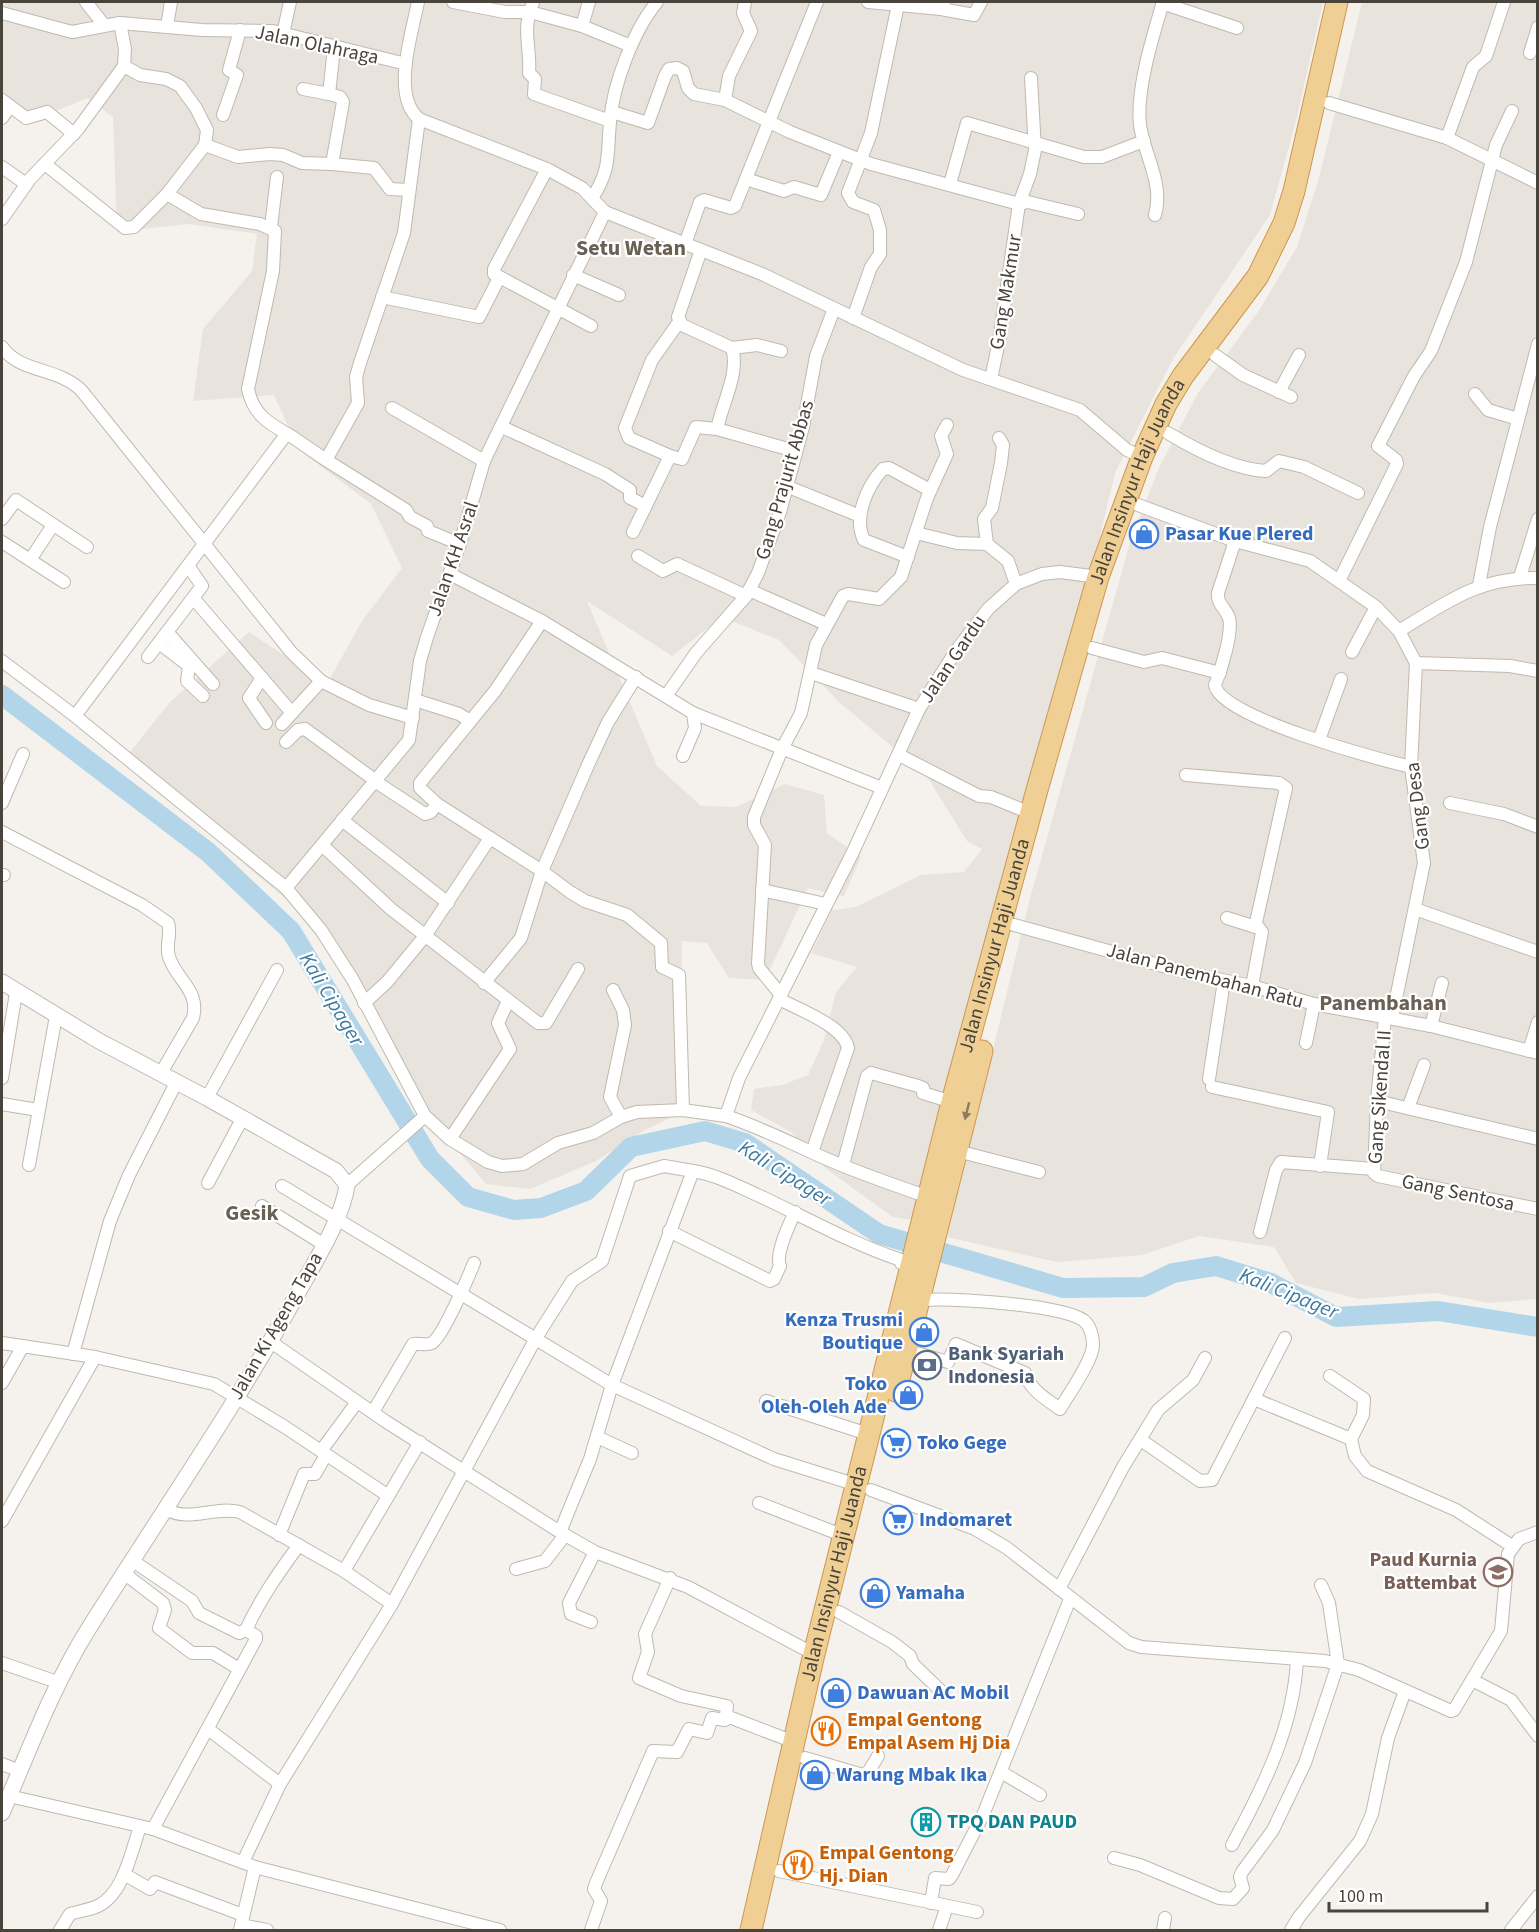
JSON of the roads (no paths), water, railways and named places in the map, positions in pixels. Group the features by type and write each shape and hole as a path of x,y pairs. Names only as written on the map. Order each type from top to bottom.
{"highway":[{"name":"Jalan Insinyur Haji Juanda","path":"1276,259 1294,191 1337,2"},
{"name":"Jalan Insinyur Haji Juanda","path":"751,1930 839,1612 864,1487 871,1435 910,1270 930,1225 957,1151 974,1052 1030,813 1043,791 1138,505 1168,433 1194,385 1264,280 1307,197 1352,2"},
{"name":"Jalan Insinyur Haji Juanda","path":"930,1225 928,1197 952,1102 974,1052 1014,925 1043,791 1098,578 1142,458 1166,404 1183,376 1264,280"},
{"name":"Jalan Insinyur Haji Juanda","path":"765,1930 779,1871 814,1654 844,1536 864,1487 920,1300 910,1270"}],"street":[{"path":"3,15 12,2"},
{"path":"86,2 104,25"},
{"path":"167,26 171,2"},
{"path":"283,34 290,2"},
{"path":"418,2 406,64 407,104 419,119 547,169 582,188 605,212 762,274 963,370 1080,410 1127,450 1142,458"},
{"path":"453,2 505,12 531,7 631,46"},
{"path":"582,26 589,2"},
{"path":"592,198 606,172 611,116 631,46 641,24 657,2"},
{"path":"725,100 729,76 751,31 743,13 745,2"},
{"path":"685,244 700,202 704,200 734,208 817,2"},
{"path":"868,2 943,5 974,15 981,2"},
{"path":"1155,215 1157,191 1140,122 1146,72 1163,2 1237,28"},
{"path":"1447,138 1472,70 1486,56 1503,2"},
{"path":"853,318 881,246 874,210 850,199 848,193 862,160 876,114 898,5"},
{"path":"531,7 526,28 530,53 528,73 535,79 534,94 611,116 648,123 665,76 669,69 674,67 683,71 688,88 694,94 725,100 839,152 1019,204 1028,202 1078,214"},
{"name":"Jalan Olahraga","path":"3,15 61,31 86,30 120,23 273,31 334,48 406,64"},
{"path":"2,219 26,184 74,134 124,66 125,49 120,23"},
{"path":"1530,53 1538,27"},
{"path":"223,115 237,75 229,70 240,30"},
{"path":"329,94 334,48"},
{"path":"45,164 125,228 134,227 167,194 206,145 207,130 196,108 180,86 166,79 140,75 124,66"},
{"name":"Gang Makmur","path":"991,379 999,341 1019,204 1030,174 1035,142 1031,78"},
{"path":"303,89 340,97 343,102 332,164"},
{"path":"2,118 6,103 26,118 47,112 74,134"},
{"path":"1329,103 1447,138 1538,183"},
{"path":"1339,581 1397,464 1396,460 1378,446 1431,351 1466,262 1496,145 1512,111"},
{"path":"326,460 356,411 360,363 404,233 419,119"},
{"path":"950,184 967,123 1084,158 1102,157 1143,139"},
{"path":"206,145 238,157 283,155 302,163 374,168 390,189 409,190"},
{"path":"746,179 784,191 794,187 821,195 839,152"},
{"path":"2,167 26,184"},
{"path":"547,169 494,269 499,278 591,326"},
{"path":"277,177 271,227 276,235 273,271 248,389 250,400 260,418 406,510 410,517 427,526 428,531 460,544"},
{"path":"167,194 201,214 271,227"},
{"name":"Jalan KH Asral","path":"286,888 409,740 420,661 460,544 484,461 502,427 556,308 605,212"},
{"path":"701,250 685,292 679,321 652,360 625,428 628,438 670,456 683,458 696,427 717,429 795,451"},
{"path":"573,275 619,295"},
{"path":"381,297 479,317 499,278"},
{"name":"Gang Prajurit Abbas","path":"666,696 696,653 748,593 759,573 803,427 816,356 834,309"},
{"path":"679,321 688,329 732,348 757,345 781,351"},
{"path":"2,347 18,362 70,380 81,390 204,547 291,652 321,681 369,705 413,718"},
{"path":"717,429 733,375 732,348"},
{"path":"1479,585 1490,527 1536,352"},
{"path":"1215,355 1243,375 1285,394 1299,356"},
{"path":"1475,394 1488,410 1518,419"},
{"path":"392,408 484,461"},
{"path":"812,1152 848,1048 846,1039 838,1032 780,997 762,973 758,963 765,842 753,821 782,749 801,713 816,645 826,624 843,596 848,594 874,600 883,598 901,577 930,490 947,454 941,436 947,425"},
{"path":"502,427 605,474 630,490 630,498 646,506"},
{"path":"1168,433 1192,447 1243,466 1266,471 1280,461 1304,467 1358,493"},
{"path":"75,716 204,547 267,459 289,435"},
{"path":"987,544 984,519 992,508 1001,463 1003,446 999,438"},
{"path":"633,532 670,456"},
{"path":"908,557 864,540 860,516 872,485 883,469 889,468 930,490"},
{"path":"786,486 860,516"},
{"path":"2,519 16,500 87,547"},
{"path":"1138,505 1235,541 1302,557 1376,607 1399,631 1416,663 1504,665 1538,671"},
{"path":"1520,578 1538,519"},
{"path":"30,560 53,525"},
{"path":"916,533 964,544 987,544 1010,564 1016,584"},
{"path":"1235,541 1217,598 1228,614 1230,628 1216,690 1234,705 1260,719 1319,740 1410,767"},
{"path":"2,542 64,582"},
{"path":"638,556 663,571 676,564 826,624"},
{"path":"148,657 202,586 189,567"},
{"name":"Jalan Gardu","path":"726,1116 739,1078 920,709 975,625 988,609 1016,584 1042,574 1060,572 1098,578"},
{"path":"450,574 542,621 693,713 882,788"},
{"path":"1399,631 1479,585 1520,578 1538,578"},
{"path":"194,599 292,712"},
{"path":"1352,652 1376,607"},
{"path":"542,621 495,691 420,783 420,788 437,804 585,901 627,915 661,943 662,967 678,975 683,1110"},
{"path":"168,633 213,684"},
{"path":"159,643 190,669 188,681"},
{"path":"1092,648 1144,662 1162,658 1220,673"},
{"path":"2,661 75,716 286,888 321,930 364,1003 423,1118 450,1140 497,1165 518,1165 534,1159 558,1143 593,1133 621,1117 646,1109 683,1110 726,1116 765,1128 812,1152 928,1197"},
{"name":"Gang Desa","path":"1389,1018 1415,909 1424,849 1410,767 1416,663"},
{"path":"188,681 199,668"},
{"path":"811,673 920,709"},
{"path":"484,983 521,938 542,871 599,741 636,677"},
{"path":"262,678 249,698 266,723"},
{"path":"1319,740 1341,679"},
{"path":"188,681 203,696"},
{"path":"282,724 321,681"},
{"path":"416,700 459,714 470,721"},
{"path":"683,756 695,728 693,713"},
{"path":"286,742 298,730 305,729 425,814 431,812 437,804"},
{"path":"2,803 6,778 23,754"},
{"path":"899,755 979,796 990,797 1030,813"},
{"path":"1186,774 1279,783 1286,788 1255,927"},
{"path":"1450,803 1504,814 1538,827"},
{"path":"342,820 448,903"},
{"path":"2,832 142,905 168,923 167,943 170,960 195,999 195,1009 193,1018 161,1073"},
{"path":"364,1003 387,982 425,936 490,838"},
{"path":"323,846 391,909 538,1023 544,1024 578,969"},
{"path":"762,891 826,903"},
{"path":"1415,909 1538,952"},
{"path":"1227,918 1255,927 1262,932 1252,986"},
{"name":"Jalan Panembahan Ratu","path":"1014,925 1192,974 1252,986 1314,1004 1431,1026 1533,1052"},
{"path":"207,1098 277,970"},
{"path":"1224,981 1211,1083 1328,1112 1320,1166"},
{"path":"2,982 16,993 56,1016 336,1171 347,1185 423,1118"},
{"path":"1431,1026 1442,982"},
{"path":"613,990 623,1010 625,1025 610,1097 621,1117"},
{"path":"2,1078 16,993"},
{"path":"450,1140 510,1048 498,1023 508,1001"},
{"path":"1306,1043 1314,1004"},
{"path":"29,1165 56,1016"},
{"name":"Gang Sikendal II","path":"1376,1173 1377,1101 1389,1018"},
{"path":"1533,1052 1538,1022"},
{"path":"1408,1108 1424,1065"},
{"path":"843,1165 867,1076 871,1073 918,1086 923,1088 923,1093 952,1102"},
{"path":"72,1354 110,1221 129,1175 177,1081"},
{"path":"1377,1101 1538,1139"},
{"path":"2,1104 38,1110"},
{"path":"208,1183 242,1119"},
{"path":"957,1151 1039,1172"},
{"name":"Gang Sentosa","path":"1260,1232 1276,1170 1281,1162 1376,1173 1538,1209"},
{"path":"241,1923 249,1864 280,1784 392,1604 536,1338 572,1281 602,1261 630,1175 664,1166 711,1173 857,1244 901,1260 910,1270"},
{"path":"516,1569 545,1561 563,1533 597,1437 612,1385 693,1171"},
{"name":"Jalan Ki Ageng Tapa","path":"2,1814 57,1683 271,1342 335,1220 345,1199 347,1185"},
{"path":"282,1186 612,1385 774,1459 864,1487 975,1529 1007,1548 1129,1643 1141,1647 1338,1664 1359,1670 1451,1711 1501,1632 1506,1563 1512,1546 1519,1539 1538,1532"},
{"path":"262,1206 323,1244"},
{"path":"669,1232 770,1281 774,1280 780,1266 778,1261 783,1239 795,1212"},
{"path":"373,1412 413,1344 432,1343 460,1295 474,1263"},
{"path":"906,1350 948,1362 956,1344 1025,1373 1027,1381 1038,1394 1060,1409 1093,1353 1092,1336 1088,1325 1081,1319 1054,1311 983,1299 920,1300"},
{"path":"1146,1433 1192,1477 1208,1481 1285,1338"},
{"path":"271,1342 357,1402 595,1552 670,1578 814,1654"},
{"path":"2,1343 95,1357 214,1384 387,1495"},
{"path":"2,1383 23,1346"},
{"path":"2,1521 95,1357"},
{"path":"1059,1589 1123,1467 1146,1433 1158,1410 1193,1380 1205,1358"},
{"path":"1330,1376 1364,1399 1363,1415 1351,1438 1355,1456 1367,1471 1456,1510 1512,1546"},
{"path":"1254,1399 1351,1438"},
{"path":"766,1401 871,1435"},
{"path":"279,1535 304,1474 315,1474 324,1453 357,1402"},
{"path":"597,1437 632,1453"},
{"path":"344,1571 420,1442"},
{"path":"759,1503 844,1536"},
{"path":"166,1510 185,1516 230,1510 240,1512 344,1571 392,1604"},
{"path":"129,1567 177,1588 192,1601 199,1613 239,1633 246,1630 267,1590 299,1545"},
{"path":"591,1622 572,1614 569,1603 595,1552"},
{"path":"129,1567 165,1606"},
{"path":"591,1930 601,1901 595,1886 654,1749 677,1752 690,1728 707,1733 712,1718 725,1720 726,1716 727,1706 681,1696 639,1678 648,1652 645,1634 670,1578"},
{"path":"1114,1858 1140,1865 1219,1898 1233,1899 1240,1893 1243,1888 1240,1877 1242,1872 1273,1830 1305,1763 1338,1664 1329,1603 1321,1585"},
{"path":"177,1588 165,1606 158,1626 192,1653 213,1653 239,1669"},
{"path":"931,1903 935,1878 949,1879 975,1833 1070,1599"},
{"path":"839,1612 892,1642 910,1656 913,1664 944,1694"},
{"path":"61,1930 70,1914 96,1907 105,1901 124,1874 146,1828 208,1730 256,1639 256,1636 246,1630"},
{"path":"1232,1845 1258,1797 1274,1760 1293,1696 1298,1659"},
{"path":"2,1663 57,1683"},
{"path":"1472,1680 1511,1700 1538,1736"},
{"path":"1291,1930 1363,1835 1372,1814 1388,1738 1405,1692"},
{"path":"726,1716 799,1750 863,1775 869,1771 878,1756"},
{"path":"208,1730 280,1784"},
{"path":"2,1764 20,1771"},
{"path":"1001,1772 1040,1795"},
{"path":"9,1796 146,1828 249,1864 471,1927 500,1930"},
{"path":"779,1871 977,1912"},
{"path":"124,1874 150,1889 155,1882 241,1923 267,1930"},
{"path":"1511,1930 1538,1896"},
{"path":"939,1930 947,1906"}],"waterway":[{"name":"Kali Cipager","path":"2,695 208,852 291,931 430,1159 468,1197 514,1210 541,1208 586,1191 631,1147 705,1131 745,1143 879,1234 1063,1288 1144,1287 1173,1273 1216,1266 1271,1283 1336,1317 1438,1311 1538,1327"}],"place":[{"name":"Pasar Kue Plered","path":"1144,534"},
{"name":"Kenza Trusmi Boutique","path":"924,1332"},
{"name":"Bank Syariah Indonesia","path":"927,1365"},
{"name":"Toko Oleh-Oleh Ade","path":"908,1395"},
{"name":"Toko Gege","path":"896,1443"},
{"name":"Indomaret","path":"898,1520"},
{"name":"Paud Kurnia Battembat","path":"1498,1572"},
{"name":"Yamaha","path":"875,1593"},
{"name":"Dawuan AC Mobil","path":"836,1693"},
{"name":"Empal Gentong Empal Asem Hj Dia","path":"826,1731"},
{"name":"Warung Mbak Ika","path":"815,1775"},
{"name":"TPQ DAN PAUD","path":"926,1822"},
{"name":"Empal Gentong Hj. Dian","path":"798,1865"}],"district":[{"name":"Setu Wetan","path":"631,248"},
{"name":"Panembahan","path":"1383,1003"},
{"name":"Gesik","path":"252,1213"}]}
